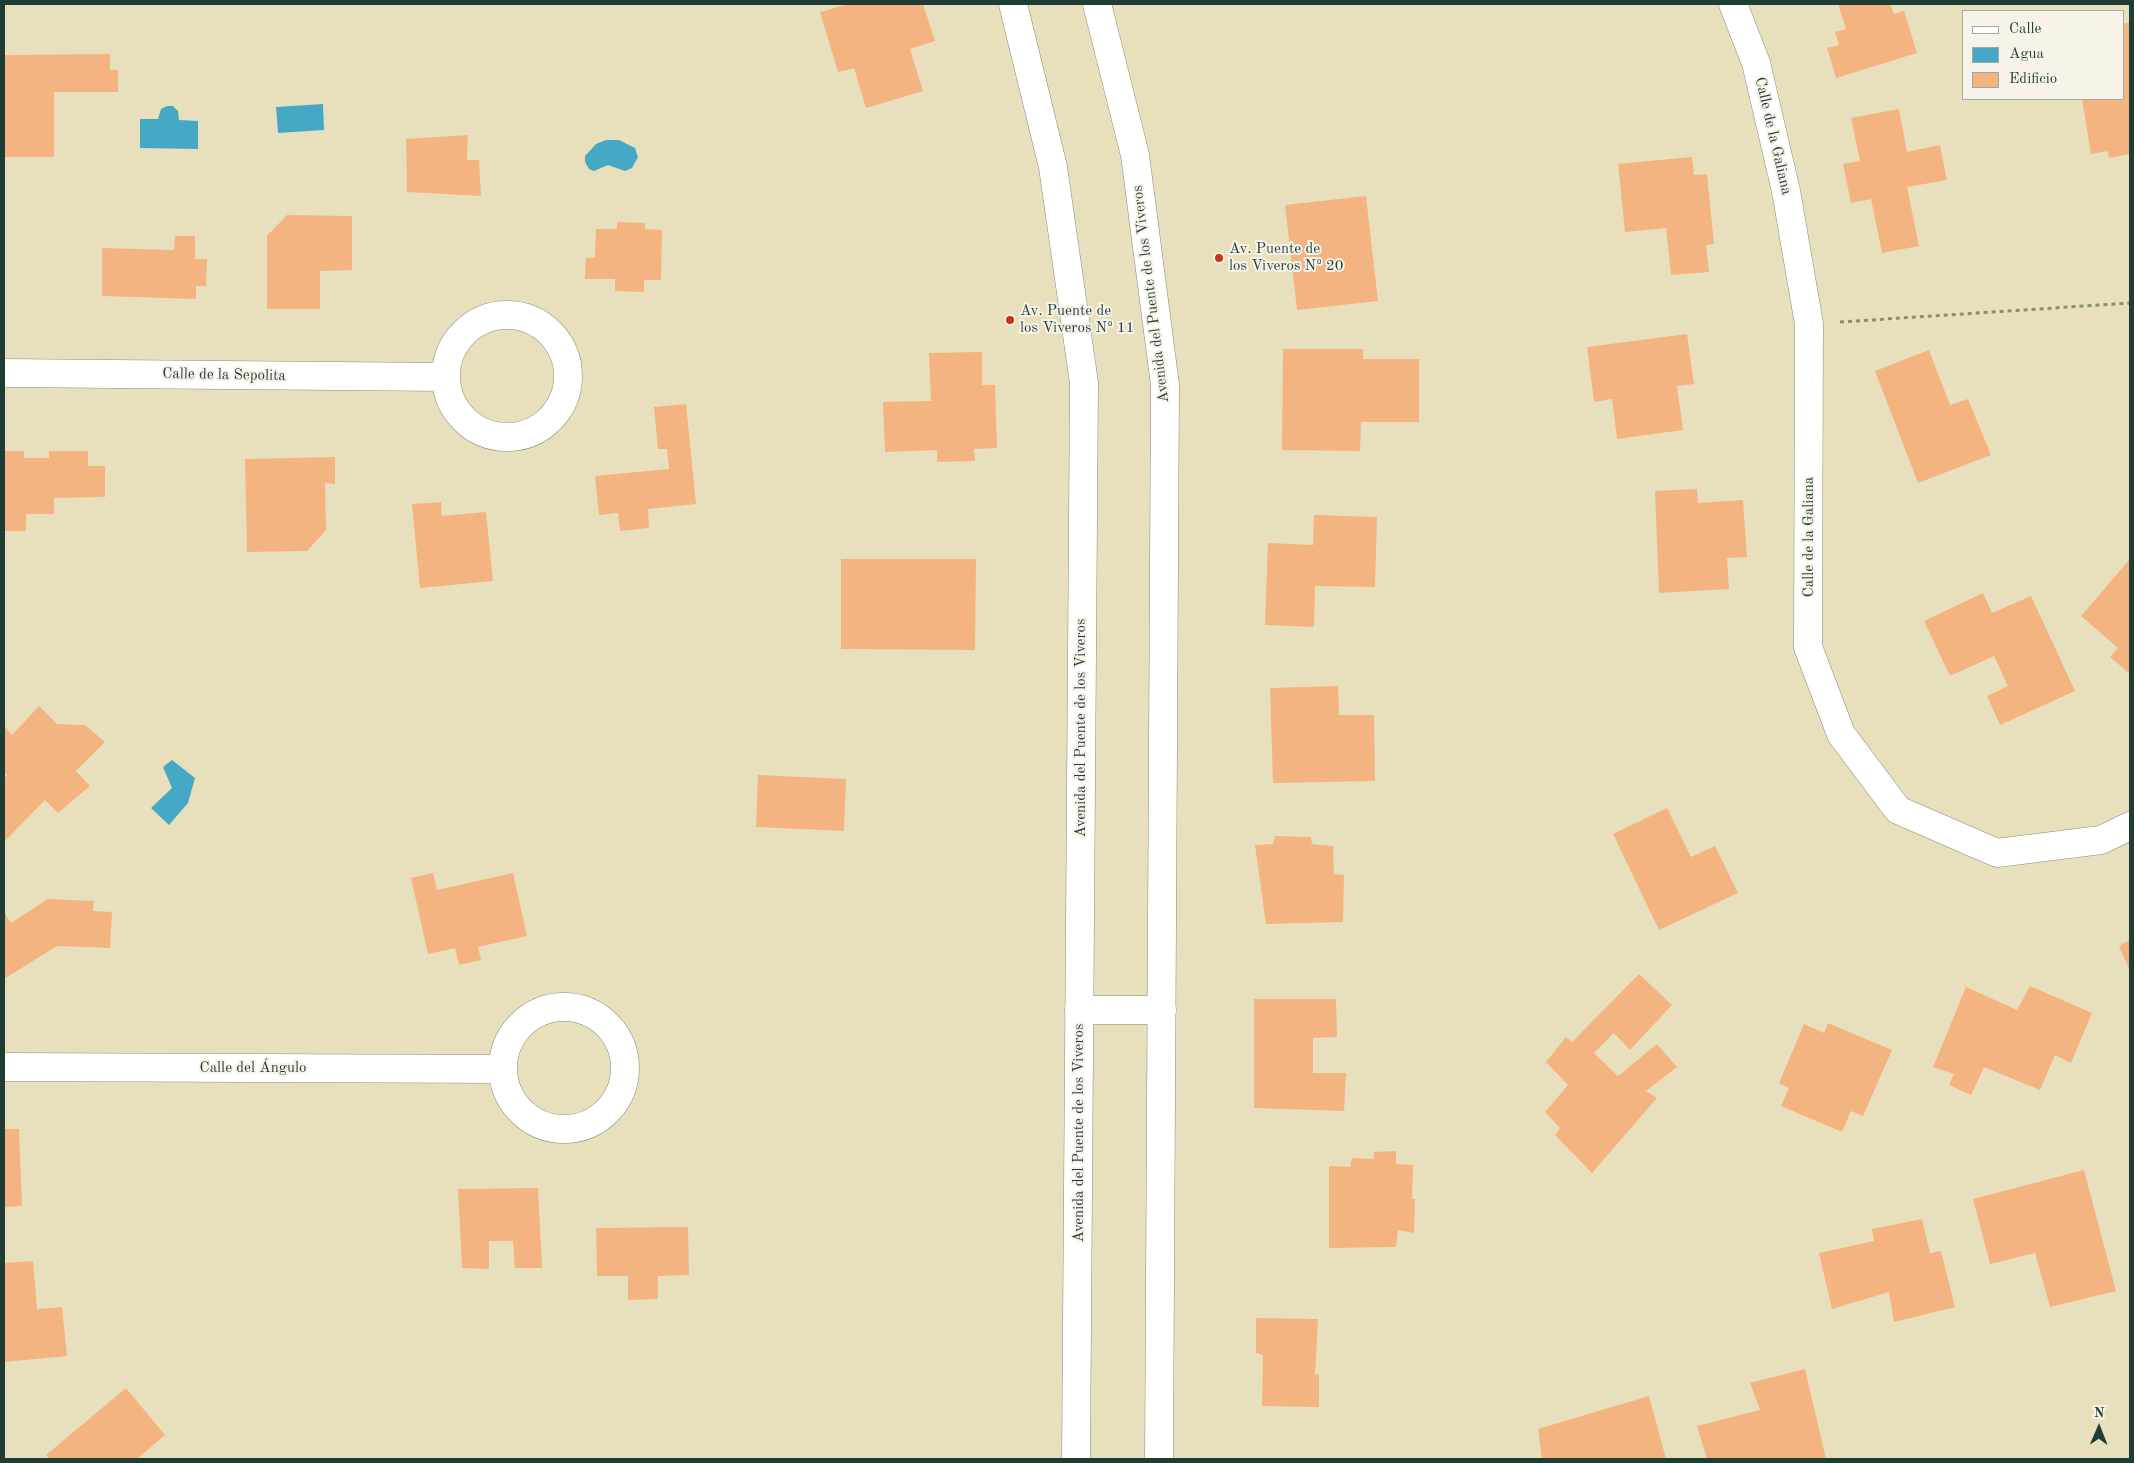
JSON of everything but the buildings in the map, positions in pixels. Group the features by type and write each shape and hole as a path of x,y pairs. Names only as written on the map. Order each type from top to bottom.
{"street":[{"name":"Avenida del Puente de los Viveros","path":"1013,4 1053,167 1084,382 1076,1459"},
{"name":"Avenida del Puente de los Viveros","path":"1097,4 1135,155 1165,384 1159,1459"},
{"name":"Calle de la Galiana","path":"1733,4 1756,63 1786,191 1809,324 1808,647 1841,734 1898,810 1997,853 2101,840 2130,826"},
{"path":"511,314 532,319 549,330 562,346 568,365 568,386 561,405 549,421 532,432 513,437 492,436 474,428 459,414 448,397 445,377 448,356 457,338 472,324 498,315 511,314"},
{"name":"Calle de la Sepolita","path":"4,373 445,377"},
{"path":"561,1006 588,1011 606,1022 618,1038 625,1058 625,1078 618,1097 606,1113 589,1124 570,1129 549,1128 531,1120 516,1107 506,1089 502,1069 505,1049 514,1031 529,1016 548,1008 561,1006"},
{"path":"1079,1010 1162,1010"},
{"name":"Calle del Ángulo","path":"4,1067 502,1069"}],"path":[{"path":"1809,324 2130,303"}],"water":[{"path":"323,104 324,130 278,133 276,107"},
{"path":"173,106 178,111 179,120 198,121 198,149 140,148 140,119 158,119 161,109"},
{"path":"606,140 619,140 635,148 638,157 632,168 625,171 608,165 594,171 589,169 585,162 585,156 596,144"},
{"path":"172,760 195,778 188,803 169,825 151,808 172,788 163,767"}],"place":[{"name":"Av. Puente de los Viveros Nº 20","path":"1219,258"},
{"name":"Av. Puente de los Viveros Nº 11","path":"1010,320"}]}
